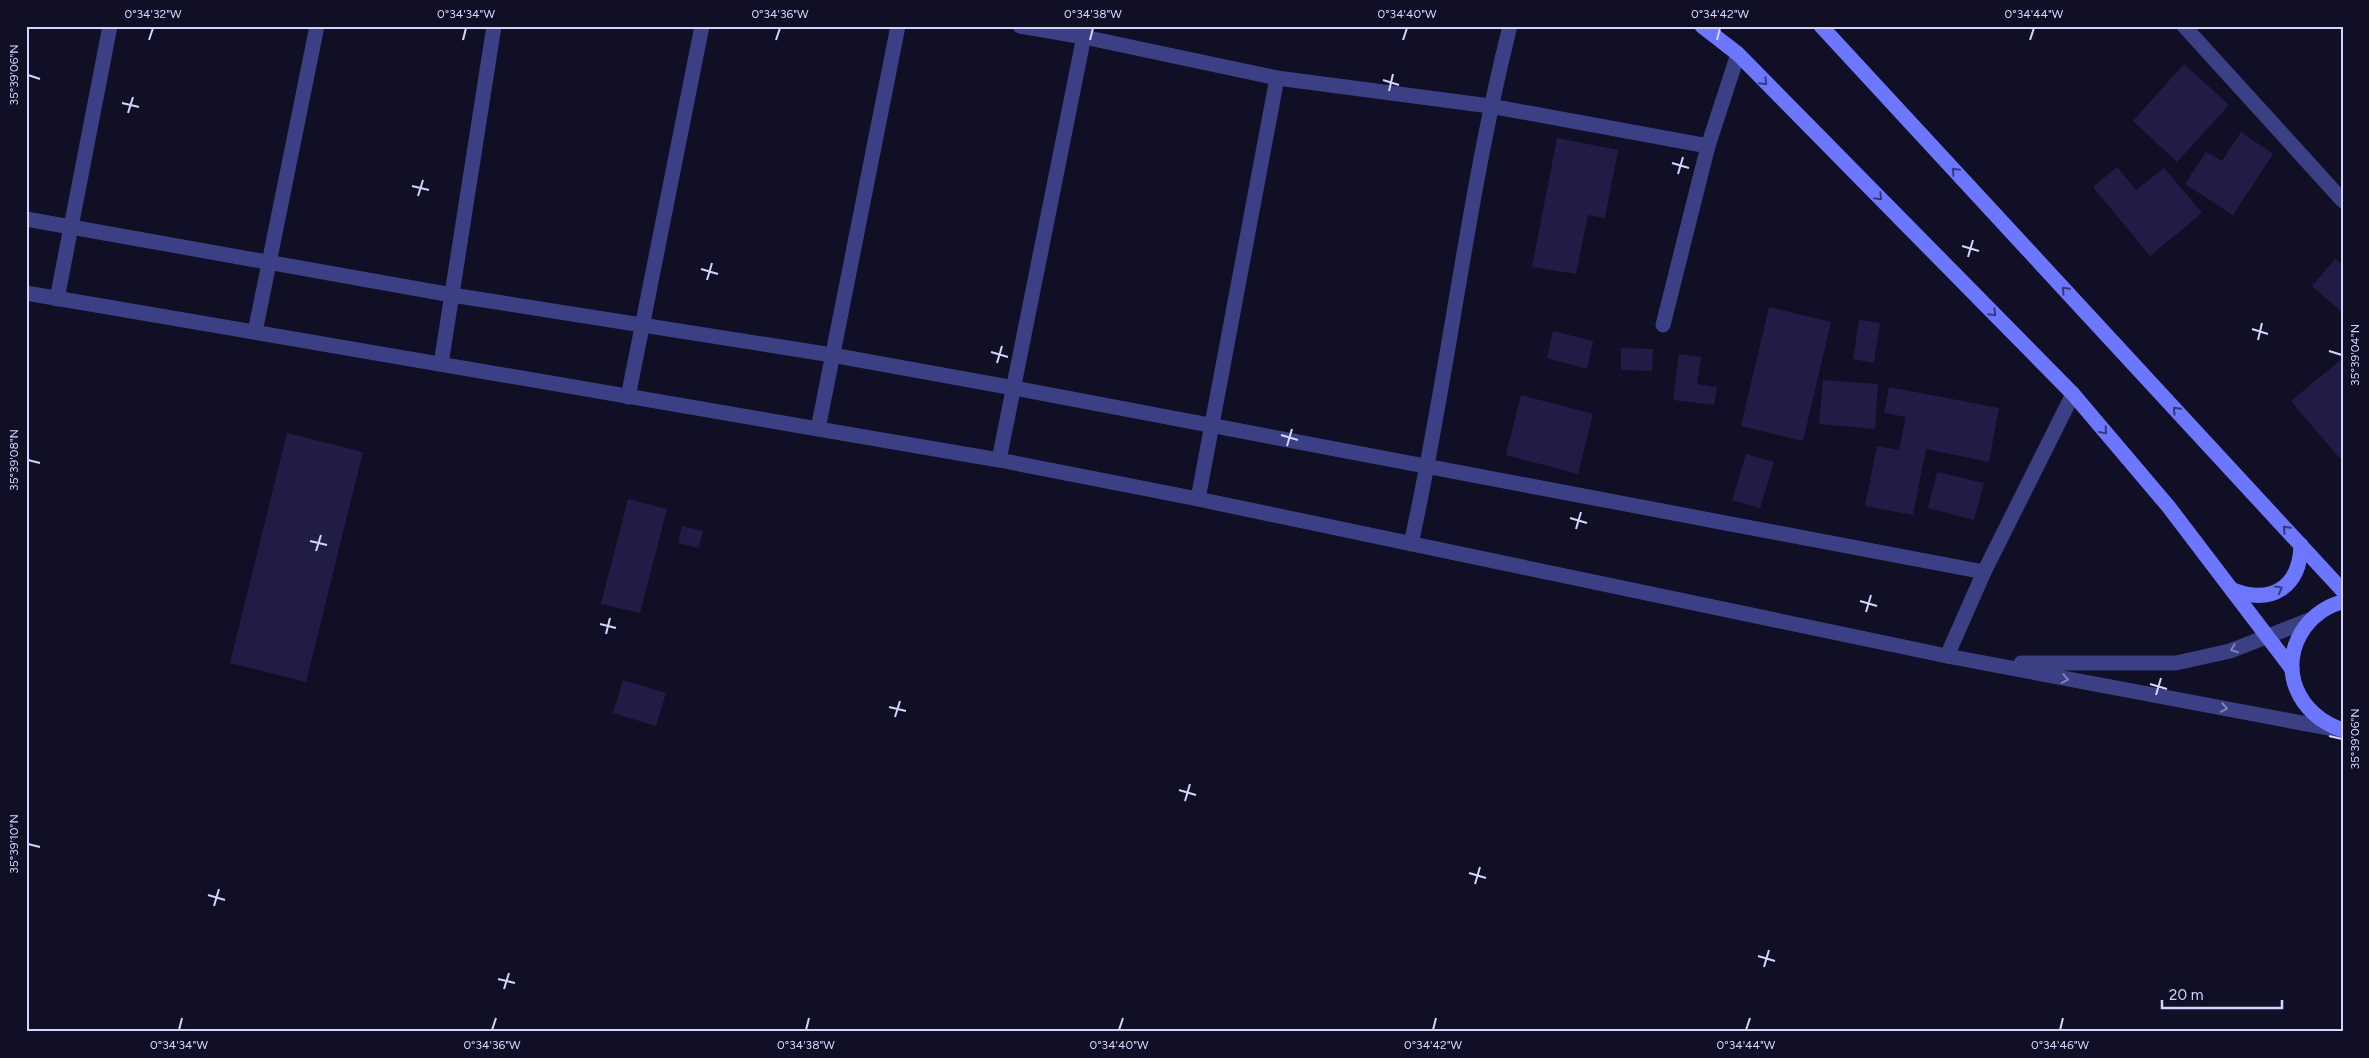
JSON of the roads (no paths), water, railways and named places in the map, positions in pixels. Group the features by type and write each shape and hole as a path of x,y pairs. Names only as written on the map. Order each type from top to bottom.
{"street":[{"path":"57,299 110,26"},
{"path":"255,332 317,26"},
{"path":"441,364 494,26"},
{"path":"628,397 702,26"},
{"path":"818,429 898,26"},
{"path":"1020,26 1085,32 1276,78 1490,106 1708,146"},
{"path":"1411,544 1428,466 1490,106 1510,26"},
{"path":"1702,26 1738,54 2073,394 2168,506 2292,669"},
{"path":"1821,26 2343,590"},
{"path":"2184,26 2343,201"},
{"path":"1000,460 1085,32"},
{"path":"1664,325 1708,146 1738,54"},
{"path":"1198,498 1276,78"},
{"path":"26,219 452,295 832,356 1014,388 1984,572"},
{"path":"26,293 1000,460 1198,498 1946,656 2342,730"},
{"path":"1946,656 1984,572 2073,394"},
{"path":"2233,590 2246,595 2261,596 2275,592 2287,585 2296,573 2300,560 2301,545"},
{"path":"2342,730 2322,722 2306,708 2296,690 2292,669 2294,651 2301,634 2312,619 2324,610 2343,602"},
{"path":"1982,663 2176,663 2230,651 2312,619"}]}
